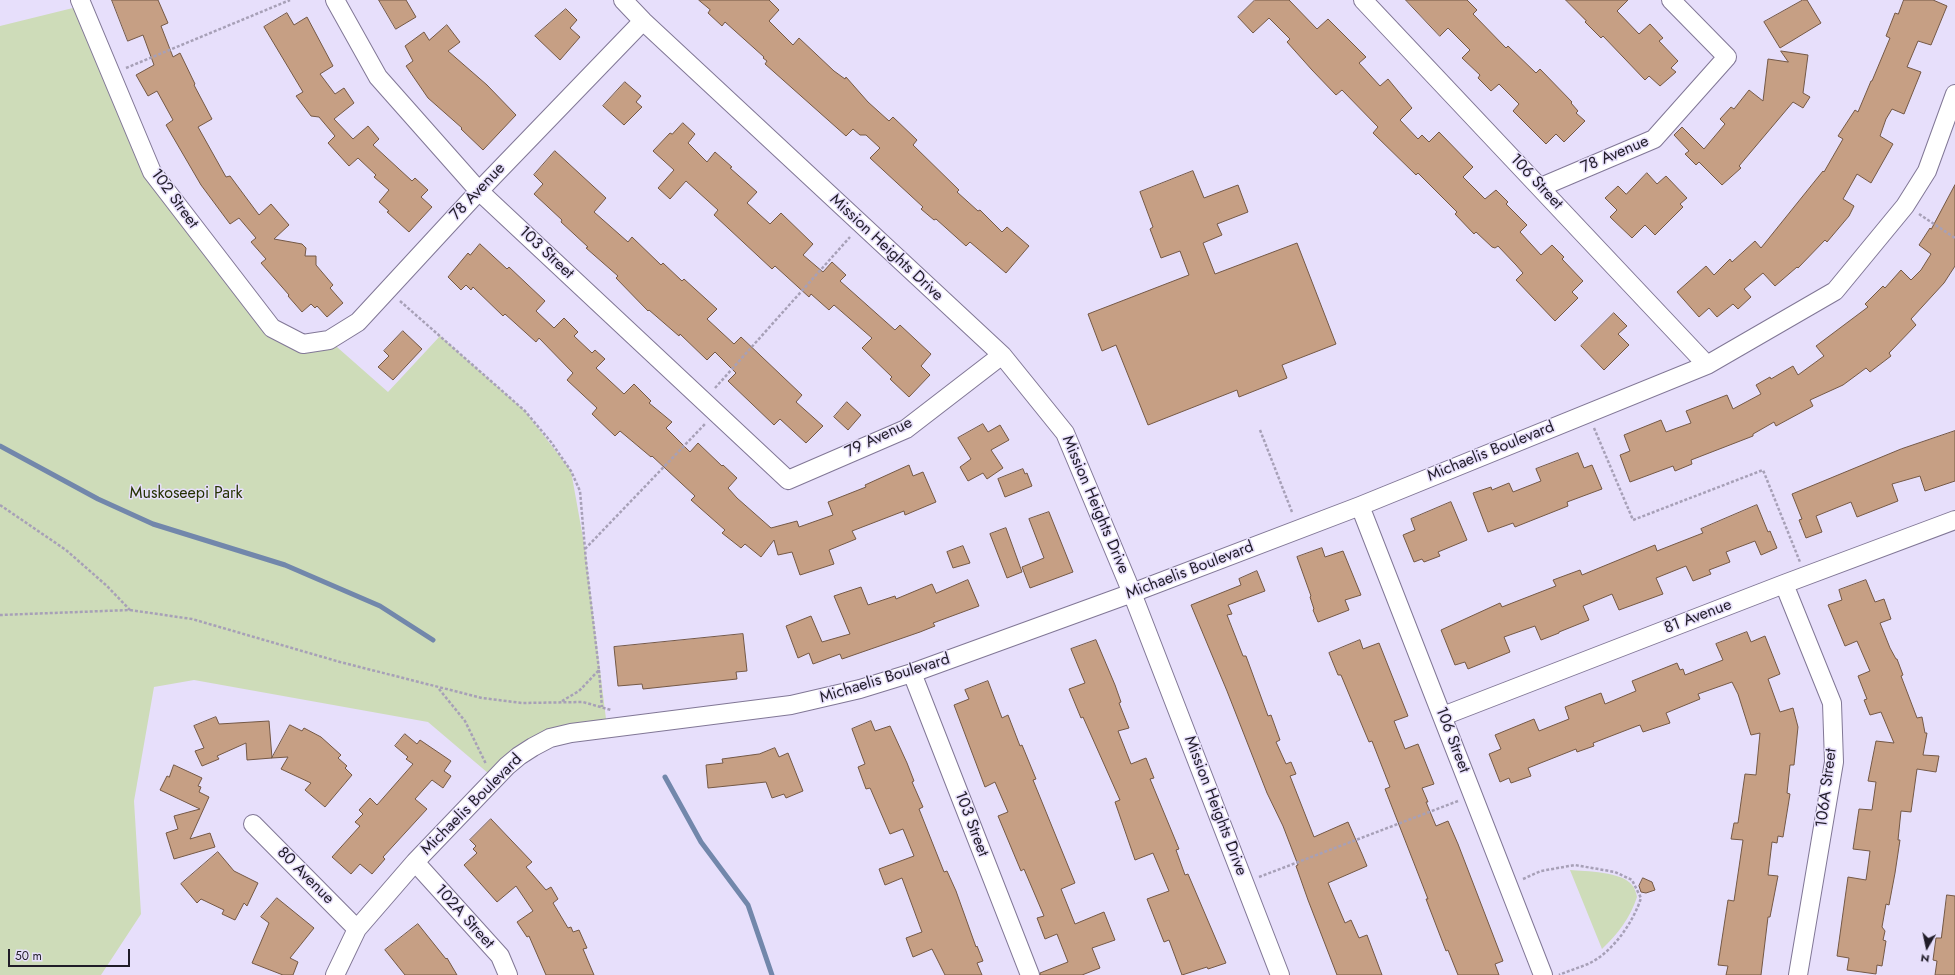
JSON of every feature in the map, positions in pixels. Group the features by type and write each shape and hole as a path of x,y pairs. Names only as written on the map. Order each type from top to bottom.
{"street":[{"name":"102 Street","path":"80,0 152,172 272,328 303,344"},
{"name":"103 Street","path":"335,0 378,77 479,191 788,480"},
{"name":"Mission Heights Drive","path":"623,0 643,21 1002,355 1065,433 1132,594 1280,975"},
{"name":"106 Street","path":"1363,0 1541,187 1707,365"},
{"name":"78 Avenue","path":"1541,187 1654,139 1727,57 1671,0"},
{"name":"78 Avenue","path":"303,344 329,340 358,322 479,191 643,21"},
{"name":"Michaelis Boulevard","path":"357,929 415,862 495,778 519,756 550,738 571,733 630,724 747,712 791,705 860,689 912,673 1132,594 1360,506 1587,412 1707,365 1835,291 1905,206 1927,171 1955,94"},
{"name":"79 Avenue","path":"788,480 906,429 1002,355"},
{"name":"106 Street","path":"1360,506 1543,975"},
{"name":"81 Avenue","path":"1443,716 1784,584 1955,520"},
{"name":"106A Street","path":"1784,584 1832,703 1834,755 1833,770 1798,975"},
{"name":"103 Street","path":"912,673 1030,975"},
{"name":"80 Avenue","path":"253,824 357,929"},
{"name":"102A Street","path":"415,862 500,956 508,975"},
{"path":"335,975 357,929"}],"path":[{"path":"111,75 290,0"},
{"path":"1905,206 1955,238"},
{"path":"704,400 861,225"},
{"path":"387,290 525,411 551,442 571,471 580,491 602,707"},
{"path":"585,549 716,412"},
{"path":"1587,412 1633,520 1762,470 1801,564 1784,584"},
{"path":"1260,430 1292,512"},
{"path":"0,505 66,550 107,586 130,610"},
{"path":"0,614 130,610 192,619 340,662 439,688 501,701 522,703 583,702 615,712 630,724"},
{"path":"561,702 578,691 599,670"},
{"path":"439,688 465,721 483,759 495,778"},
{"path":"1244,883 1473,795"},
{"path":"1508,885 1541,871 1575,865 1615,872 1632,880 1641,898 1637,910 1619,940 1589,964 1558,975"}],"green space":[{"name":"Muskoseepi Park","path":"81,6 152,172 272,328 329,340 388,392 440,336 525,411 571,471 585,549 607,727 571,733 495,779 428,722 194,680 154,687 134,801 141,914 101,975 0,975 0,26"},
{"path":"1570,870 1603,873 1621,877 1635,889 1637,897 1631,912 1613,938 1602,949"}],"building":[{"path":"112,0 158,0 168,23 161,26 173,57 180,53 195,84 194,85 212,119 198,127 226,177 230,176 259,215 271,204 289,225 274,239 302,244 306,248 305,256 316,256 316,265 333,285 330,288 343,303 327,317 317,306 315,308 311,304 302,312 261,263 266,259 251,242 256,238 239,218 230,224 201,185 166,125 173,120 157,91 148,96 136,75 154,65 143,35 128,41"},
{"path":"379,0 406,0 416,17 396,29"},
{"path":"699,0 769,0 779,10 769,21 793,45 799,38 834,71 845,79 846,77 868,102 889,121 893,117 917,140 913,145 959,190 957,192 978,211 980,210 1002,232 1007,227 1029,246 1006,273 970,242 966,246 936,219 934,220 921,209 923,207 870,158 880,148 866,135 860,135 853,129 846,136 765,64 767,61 763,58 764,57 725,22 722,26 708,13 710,10"},
{"path":"1255,0 1289,0 1317,29 1328,19 1366,57 1359,63 1380,86 1388,79 1412,108 1400,120 1418,139 1422,135 1429,142 1439,132 1473,167 1463,177 1485,199 1496,190 1508,202 1506,204 1527,225 1520,232 1541,255 1552,245 1564,257 1562,259 1583,281 1572,292 1578,298 1555,321 1516,280 1523,273 1516,265 1498,246 1495,248 1492,247 1476,232 1474,234 1455,214 1457,212 1418,173 1416,175 1373,133 1378,127 1342,90 1336,95 1287,42 1290,39 1269,18 1253,33 1238,17"},
{"path":"1406,0 1467,0 1477,10 1473,14 1506,48 1508,46 1536,73 1540,69 1572,102 1571,103 1578,111 1576,113 1585,121 1564,142 1556,134 1546,144 1513,111 1519,104 1499,84 1491,91 1478,78 1480,75 1462,58 1470,50 1448,28 1440,36"},
{"path":"1566,0 1628,0 1617,11 1639,34 1650,24 1663,38 1659,41 1678,61 1671,68 1676,72 1660,86 1649,76 1645,80 1603,36 1601,38 1585,22 1586,21"},
{"path":"1803,0 1807,0 1821,23 1780,48 1764,22"},
{"path":"1904,0 1933,0 1947,6 1931,45 1918,41 1907,67 1921,72 1904,114 1892,109 1886,119 1880,136 1893,144 1871,183 1857,174 1843,199 1854,206 1849,216 1827,242 1825,240 1798,268 1797,267 1775,286 1763,273 1744,289 1751,297 1738,309 1733,304 1717,317 1709,308 1699,317 1677,292 1706,266 1714,275 1730,259 1732,262 1755,241 1761,248 1823,171 1824,172 1843,139 1838,136 1855,110 1858,112 1890,38 1886,36 1895,13 1898,14"},
{"path":"566,9 577,20 570,28 580,37 560,60 535,36"},
{"path":"287,13 294,25 307,17 333,66 320,74 335,94 344,88 354,103 334,119 353,139 368,126 379,139 373,145 412,181 415,178 428,190 421,197 432,207 409,232 387,212 389,211 379,202 389,190 374,177 376,175 358,158 349,166 328,143 335,136 319,117 311,116 296,96 303,92 264,27"},
{"path":"447,25 460,42 448,51 487,85 516,115 483,150 461,129 462,128 428,98 406,66 413,61 405,46 424,32 429,40"},
{"path":"1781,51 1808,55 1803,93 1810,97 1803,108 1793,102 1739,166 1741,168 1722,185 1699,162 1696,165 1685,154 1689,151 1674,135 1682,127 1704,149 1725,124 1720,119 1731,107 1734,109 1749,90 1763,101 1768,59 1788,62"},
{"path":"625,82 641,96 636,102 642,107 624,125 603,106"},
{"path":"683,123 695,134 688,143 707,162 715,152 732,167 730,168 757,192 747,203 770,224 781,213 813,244 803,255 823,272 832,262 846,275 840,281 895,330 900,325 931,354 921,366 930,375 909,397 890,379 892,377 862,348 872,338 834,305 829,310 811,294 809,297 775,266 772,269 714,215 718,210 686,181 670,199 658,188 674,170 653,151 670,133 672,134"},
{"path":"555,151 606,198 594,212 628,242 632,237 661,265 663,263 682,281 684,279 717,309 707,319 734,344 741,337 802,395 796,402 823,426 806,443 780,419 774,425 728,381 736,373 715,352 707,360 680,334 679,336 649,310 648,311 616,278 618,276 586,248 588,247 534,194 543,184 534,175"},
{"path":"1193,171 1204,198 1238,185 1248,212 1217,224 1222,235 1203,243 1215,274 1297,243 1336,344 1282,365 1287,378 1239,397 1237,390 1148,425 1116,345 1102,351 1088,314 1189,275 1180,251 1161,258 1150,229 1153,227 1140,192"},
{"path":"1647,173 1657,184 1666,176 1687,198 1680,204 1683,207 1655,235 1645,225 1632,238 1610,217 1617,210 1605,198 1618,186 1626,194"},
{"path":"1955,185 1955,266 1944,283 1911,319 1916,325 1889,353 1891,356 1870,372 1866,368 1843,385 1810,400 1813,406 1776,426 1774,422 1753,434 1753,436 1691,460 1692,464 1675,471 1673,466 1630,482 1620,455 1630,451 1624,435 1661,420 1666,432 1691,423 1686,411 1727,395 1733,409 1761,394 1756,385 1770,377 1771,379 1793,366 1798,375 1824,356 1816,346 1868,307 1865,304 1883,286 1885,288 1901,270 1911,280 1921,270 1931,254 1919,245 1930,228 1931,229"},
{"path":"480,244 507,269 509,267 545,301 536,311 554,328 564,318 578,332 574,336 592,353 595,350 605,359 596,368 624,394 634,384 651,401 649,403 672,422 666,428 690,452 698,443 737,478 728,488 771,528 797,521 799,527 833,515 828,502 866,487 865,485 909,465 913,476 923,472 936,502 905,515 904,511 852,531 856,539 829,550 834,564 800,575 792,552 778,555 774,540 761,557 745,544 741,548 722,533 725,530 691,500 695,496 652,456 651,457 620,431 615,436 592,414 597,408 567,380 573,373 539,338 536,342 505,314 503,316 473,287 471,290 466,285 461,290 448,277 468,253 470,255"},
{"path":"1614,313 1627,326 1618,334 1629,345 1604,370 1581,346"},
{"path":"403,331 422,349 393,380 378,367 389,356 384,351"},
{"path":"847,402 861,415 848,430 834,417"},
{"path":"983,424 988,432 1000,425 1009,440 991,450 1003,468 987,479 983,473 968,481 960,467 971,459 958,438"},
{"path":"1955,431 1955,481 1925,491 1920,476 1892,484 1898,501 1857,517 1851,502 1816,516 1822,532 1806,538 1799,520 1802,519 1792,494 1901,449"},
{"path":"1578,453 1584,468 1592,465 1602,489 1567,502 1568,506 1515,527 1513,523 1488,532 1473,493 1491,487 1492,490 1509,483 1513,492 1541,481 1536,469"},
{"path":"1023,469 1025,474 1027,473 1032,486 1005,497 998,479"},
{"path":"1451,502 1467,540 1438,552 1440,556 1424,562 1422,559 1414,562 1403,535 1415,530 1411,519"},
{"path":"1757,505 1768,532 1770,531 1777,548 1761,555 1755,541 1726,552 1730,562 1709,570 1711,574 1693,581 1686,566 1656,578 1663,594 1619,610 1612,594 1583,606 1589,620 1541,640 1535,626 1504,637 1510,652 1468,669 1465,662 1455,665 1441,630 1500,603 1502,607 1556,586 1553,580 1580,570 1582,575 1655,545 1657,551 1703,533 1701,529"},
{"path":"1049,512 1073,572 1030,588 1022,567 1044,558 1029,519"},
{"path":"1006,528 1022,572 1007,578 990,534"},
{"path":"963,546 970,563 953,568 947,552"},
{"path":"1322,548 1325,557 1343,551 1361,595 1345,600 1349,610 1318,622 1313,610 1311,596 1297,557"},
{"path":"1257,571 1265,591 1228,605 1232,614 1227,615 1243,656 1246,656 1268,716 1271,715 1280,740 1276,742 1286,764 1291,762 1296,774 1290,776 1314,837 1348,822 1362,854 1367,866 1328,883 1345,923 1351,920 1359,938 1367,935 1382,975 1337,975 1308,900 1296,866 1298,865 1283,826 1267,793 1191,605 1241,585 1239,579"},
{"path":"968,580 979,606 933,623 935,626 920,632 842,659 840,654 813,664 809,653 798,658 786,626 811,616 822,642 850,634 834,596 861,587 868,605 895,596 896,599 932,584 936,593"},
{"path":"1866,580 1875,602 1884,599 1891,619 1880,623 1890,648 1897,659 1903,675 1901,676 1917,718 1922,717 1925,733 1927,733 1923,755 1939,756 1936,772 1917,769 1911,812 1901,811 1898,840 1900,840 1895,873 1889,905 1886,904 1882,927 1885,931 1883,940 1886,941 1882,966 1877,965 1876,974 1847,970 1849,958 1837,956 1848,877 1866,880 1870,851 1853,849 1859,809 1872,810 1876,782 1868,781 1876,741 1894,743 1881,712 1870,715 1864,700 1867,699 1858,676 1870,671 1857,641 1845,646 1828,605 1842,600 1839,590"},
{"path":"1747,632 1751,642 1765,636 1780,674 1768,679 1780,712 1793,708 1798,727 1794,765 1790,765 1787,793 1790,794 1783,837 1778,836 1777,843 1772,842 1768,875 1778,876 1770,917 1768,917 1761,975 1726,975 1728,966 1718,965 1728,900 1734,901 1743,840 1731,839 1734,823 1738,823 1745,774 1756,775 1760,733 1751,735 1738,694 1732,682 1698,694 1700,699 1666,713 1670,723 1643,732 1640,725 1593,743 1594,746 1577,752 1576,749 1528,768 1531,776 1511,783 1509,778 1500,782 1489,754 1501,749 1495,735 1534,719 1539,731 1569,719 1565,707 1601,693 1605,704 1636,691 1632,681 1677,663 1680,670 1683,669 1685,675 1723,660 1716,644"},
{"path":"743,634 747,671 736,672 737,679 643,689 642,684 618,686 614,647"},
{"path":"1096,640 1115,685 1121,702 1119,703 1129,728 1118,731 1131,764 1146,758 1154,778 1150,779 1179,849 1176,850 1185,875 1188,874 1226,963 1182,975 1169,940 1164,942 1147,899 1169,891 1153,853 1135,860 1115,802 1120,800 1083,717 1081,718 1069,689 1085,683 1071,649"},
{"path":"1360,640 1363,649 1379,643 1408,716 1394,721 1405,749 1418,744 1434,784 1422,788 1428,802 1426,802 1436,826 1448,821 1458,844 1503,961 1495,964 1499,975 1458,975 1448,950 1446,951 1426,899 1428,899 1385,789 1390,787 1372,741 1369,742 1341,675 1338,675 1329,653"},
{"path":"988,681 1002,718 1008,715 1020,746 1022,745 1036,779 1033,780 1075,883 1061,889 1075,924 1104,912 1115,940 1092,948 1100,968 1082,975 1040,975 1040,973 1068,962 1057,934 1045,939 1037,918 1044,916 1024,869 1021,871 998,816 1008,812 995,782 985,787 954,705 969,699 965,690"},
{"path":"216,717 219,724 269,721 272,758 247,760 246,743 217,756 219,759 202,766 195,751 204,748 194,726"},
{"path":"871,721 875,731 890,726 907,763 914,781 912,782 923,807 919,809 944,872 947,871 956,891 976,947 977,946 983,961 977,963 982,975 945,975 932,949 913,957 906,938 922,932 902,878 885,885 879,869 914,856 903,829 890,834 870,788 866,789 858,767 865,764 852,729"},
{"path":"290,725 302,731 304,728 321,737 341,755 338,758 347,766 345,768 352,775 325,807 305,790 311,783 281,769 288,757 272,758"},
{"path":"405,734 417,744 420,740 451,761 444,771 451,776 443,788 432,780 415,799 427,809 383,857 385,859 372,874 360,864 351,874 332,857 360,826 355,822 363,814 359,810 370,798 377,805 413,764 406,759 408,757 395,746"},
{"path":"775,748 779,757 788,753 803,791 786,798 784,794 772,798 766,782 708,788 706,765 723,763 722,759 759,754"},
{"path":"174,765 202,778 198,786 201,787 199,792 209,797 190,839 210,833 215,847 174,859 166,833 178,829 174,816 200,809 160,790 167,776 169,777"},
{"path":"491,819 532,862 526,867 546,890 551,887 558,899 553,903 568,928 571,927 573,932 579,930 587,948 583,949 594,975 546,975 529,936 527,937 517,922 533,911 516,886 497,902 464,865 477,853 473,849 476,846 470,840"},
{"path":"218,852 234,871 258,883 247,906 244,903 235,920 222,914 224,910 201,899 197,903 181,884"},
{"path":"1643,878 1652,882 1655,890 1646,893 1641,892 1639,886"},
{"path":"1947,895 1955,896 1955,975 1935,975 1937,961 1933,960 1936,938 1941,938"},
{"path":"277,898 314,928 290,958 298,962 293,975 283,975 252,963 269,923 261,917"},
{"path":"418,924 446,959 447,958 457,975 405,975 385,950"}],"waterway":[{"path":"0,446 98,499 153,524 285,565 380,606 433,640"},
{"path":"665,777 701,842 748,905 772,975"}]}
